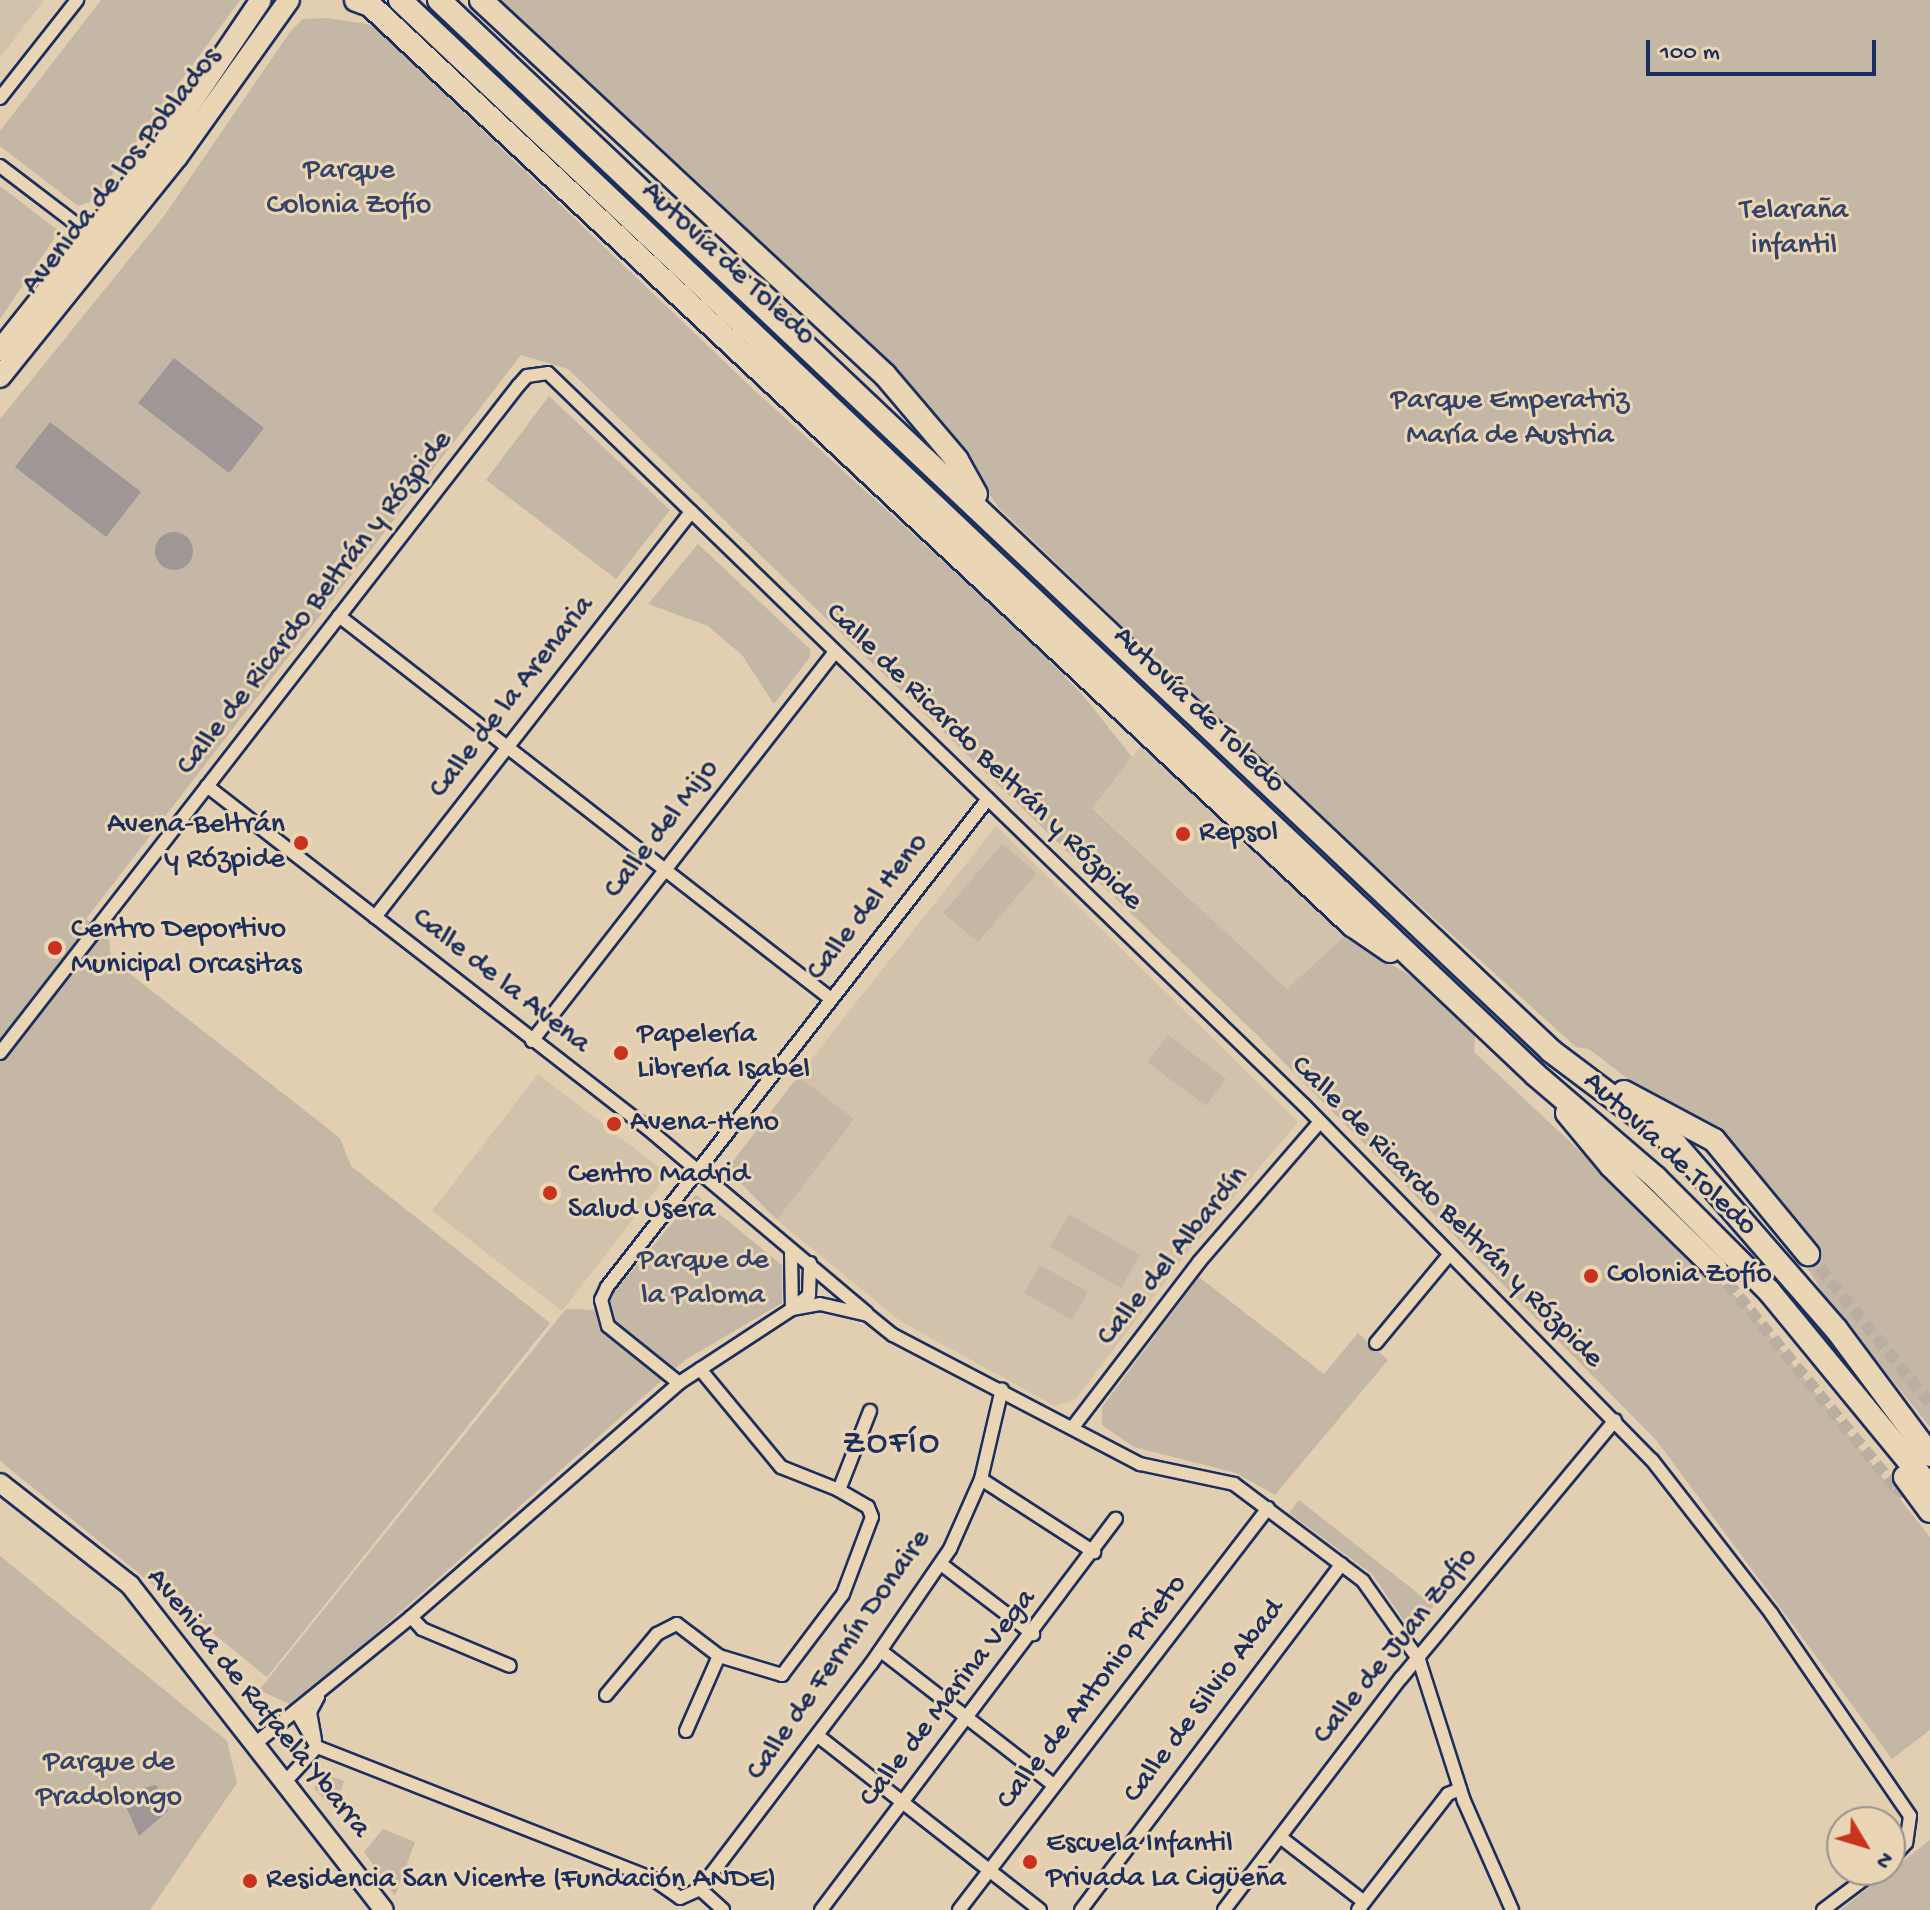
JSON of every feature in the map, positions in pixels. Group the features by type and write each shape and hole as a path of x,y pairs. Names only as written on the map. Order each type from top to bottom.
{"highway":[{"path":"356,0 370,5 1352,925 1442,985"},
{"name":"Autovía de Toledo","path":"400,0 1536,1075 1646,1168 1798,1326 1930,1487"},
{"name":"Autovía de Toledo","path":"439,0 989,516 1551,1051 1676,1145 1836,1329 1930,1455"},
{"path":"481,0 885,375 957,460 989,516"},
{"path":"1536,1075 1611,1166 1716,1269"},
{"path":"1599,1087 1634,1093 1714,1140 1808,1254"},
{"path":"1798,1326 1930,1511"},
{"path":"1836,1329 1930,1431"}],"main road":[{"name":"Avenida de los Poblados","path":"0,350 181,121 261,0"},
{"name":"Avenida de los Poblados","path":"0,377 184,147 289,0"},
{"name":"Avenida de Rafaela Ybarra","path":"0,1483 130,1585 256,1743 377,1908"}],"street":[{"path":"0,98 77,0"},
{"path":"0,166 92,236"},
{"name":"Calle de Ricardo Beltrán y Rózpide","path":"0,1053 518,386 537,372 558,381 988,799 1319,1123 1615,1420 1771,1613 1904,1806"},
{"name":"Calle de la Arenaria","path":"375,917 691,512"},
{"path":"339,616 831,999"},
{"name":"Calle del Mijo","path":"532,1041 835,652"},
{"name":"Calle de la Avena","path":"207,786 698,1169 791,1253 810,1263 893,1335 1002,1389 1140,1464 1234,1484 1363,1581 1419,1660 1460,1789 1512,1910"},
{"name":"Calle del Heno","path":"679,1383 608,1326 601,1300 698,1169 988,799"},
{"name":"Calle del Albardín","path":"1073,1427 1199,1262 1319,1123"},
{"path":"791,1253 792,1309"},
{"path":"1376,1343 1449,1255"},
{"path":"256,1743 411,1617 679,1383 809,1295 810,1263"},
{"path":"792,1309 820,1304 868,1315"},
{"path":"606,1695 657,1634 677,1624 719,1656 770,1675 793,1666 843,1594 872,1517 868,1507 839,1490 781,1467 700,1369"},
{"name":"Calle de Fermín Donaire","path":"700,1889 818,1736 941,1564 981,1479 1002,1389"},
{"path":"839,1490 870,1411"},
{"name":"Calle de Juan Zofio","path":"1224,1910 1419,1660 1615,1420"},
{"path":"981,1479 1094,1552"},
{"name":"Calle de Antonio Prieto","path":"959,1910 1268,1508"},
{"name":"Calle de Marina Vega","path":"821,1910 1033,1634 1116,1519"},
{"path":"941,1564 1033,1634"},
{"name":"Calle de Silvio Abad","path":"1081,1910 1342,1564"},
{"path":"411,1617 422,1629 510,1666"},
{"path":"881,1651 1054,1785"},
{"path":"686,1731 719,1656"},
{"path":"317,1747 310,1712 321,1691"},
{"path":"296,1711 317,1747 653,1879 680,1898"},
{"path":"818,1736 1040,1910"},
{"path":"285,1782 317,1747"},
{"path":"1280,1837 1361,1906 1448,1794 1460,1789"},
{"name":"Calle de Ricardo Beltrán y Rózpide","path":"1906,1809 1910,1816 1910,1832 1906,1838"},
{"path":"1823,1910 1855,1886"},
{"path":"670,1910 680,1898 700,1889 723,1910"}],"shaded area":[{"path":"0,0 44,0 0,58"},
{"path":"174,358 264,428 229,473 138,403"},
{"path":"50,422 141,492 106,537 15,467"},
{"path":"174,532 187,538 193,551 187,564 174,570 161,564 155,551 161,538"},
{"path":"1145,741 1304,889 1344,937 1288,990 1092,807"},
{"path":"996,826 1298,1122 1188,1252 1075,1400 1055,1406 900,1321 777,1220 854,1119 798,1076"},
{"name":"Centro Madrid Salud Usera","path":"538,1074 668,1174 562,1311 432,1211"},
{"path":"156,1785 168,1811 139,1836 120,1793"}],"green space":[{"path":"101,0 240,0 93,201 78,206 0,146 0,131"},
{"name":"Parque Emperatriz María de Austria","path":"501,0 1930,0 1930,1427 1826,1298 1729,1143 1654,1099 1589,1049 1576,1047 1315,811 999,508 951,439 896,376"},
{"name":"Parque Colonia Zofío","path":"328,18 372,25 754,390 1021,632 1081,693 1132,757 1092,808 1287,989 1344,937 1418,980 1475,1035 1474,1052 1748,1308 1930,1537 1930,1730 1892,1759 1657,1441 1256,1034 568,369 521,355 86,919 109,937 111,959 340,1138 351,1166 550,1323 267,1677 0,1461 0,419 164,216 290,32 303,19"},
{"path":"0,186 59,231 0,319"},
{"path":"549,396 670,510 616,579 486,480"},
{"path":"698,544 810,649 810,657 774,704 742,655 708,626 648,604"},
{"path":"1002,844 1037,873 978,942 943,913"},
{"path":"1168,1035 1226,1079 1206,1106 1147,1062"},
{"path":"798,1076 854,1119 777,1220 727,1169"},
{"name":"Parque de la Paloma","path":"696,1195 782,1265 782,1303 685,1360 294,1706 259,1690 566,1309 599,1310"},
{"path":"1069,1214 1140,1255 1121,1288 1050,1247"},
{"path":"1040,1265 1088,1292 1072,1320 1024,1293"},
{"path":"1199,1277 1324,1374 1358,1333 1388,1360 1275,1495 1236,1473 1134,1447 1102,1425 1102,1407"},
{"path":"1299,1500 1434,1606 1423,1619 1404,1621 1372,1574 1289,1513"},
{"name":"Parque de Pradolongo","path":"0,1556 227,1741 237,1783 150,1910 0,1910"},
{"path":"324,1774 344,1781 334,1810 314,1788"},
{"path":"383,1829 415,1842 395,1896 364,1852"},
{"path":"1930,1840 1930,1910 1840,1910 1871,1886 1906,1886 1906,1859"}],"tunnel":[{"path":"1808,1254 1930,1403"},
{"path":"1716,1269 1895,1487 1917,1503"}],"place":[{"name":"Repsol","path":"1183,834"},
{"name":"Avena-Beltrán y Rózpide","path":"301,843"},
{"name":"Centro Deportivo Municipal Orcasitas","path":"55,948"},
{"name":"Papelería Librería Isabel","path":"621,1053"},
{"name":"Avena-Heno","path":"614,1124"},
{"name":"Centro Madrid Salud Usera","path":"550,1193"},
{"name":"Colonia Zofío","path":"1591,1276"},
{"name":"Escuela Infantil Privada La Cigüeña","path":"1030,1862"},
{"name":"Residencia San Vicente (Fundación ANDE)","path":"250,1881"}],"district":[{"name":"ZOFÍO","path":"892,1446"}],"park label":[{"name":"Telaraña infantil","path":"1794,229"}]}
